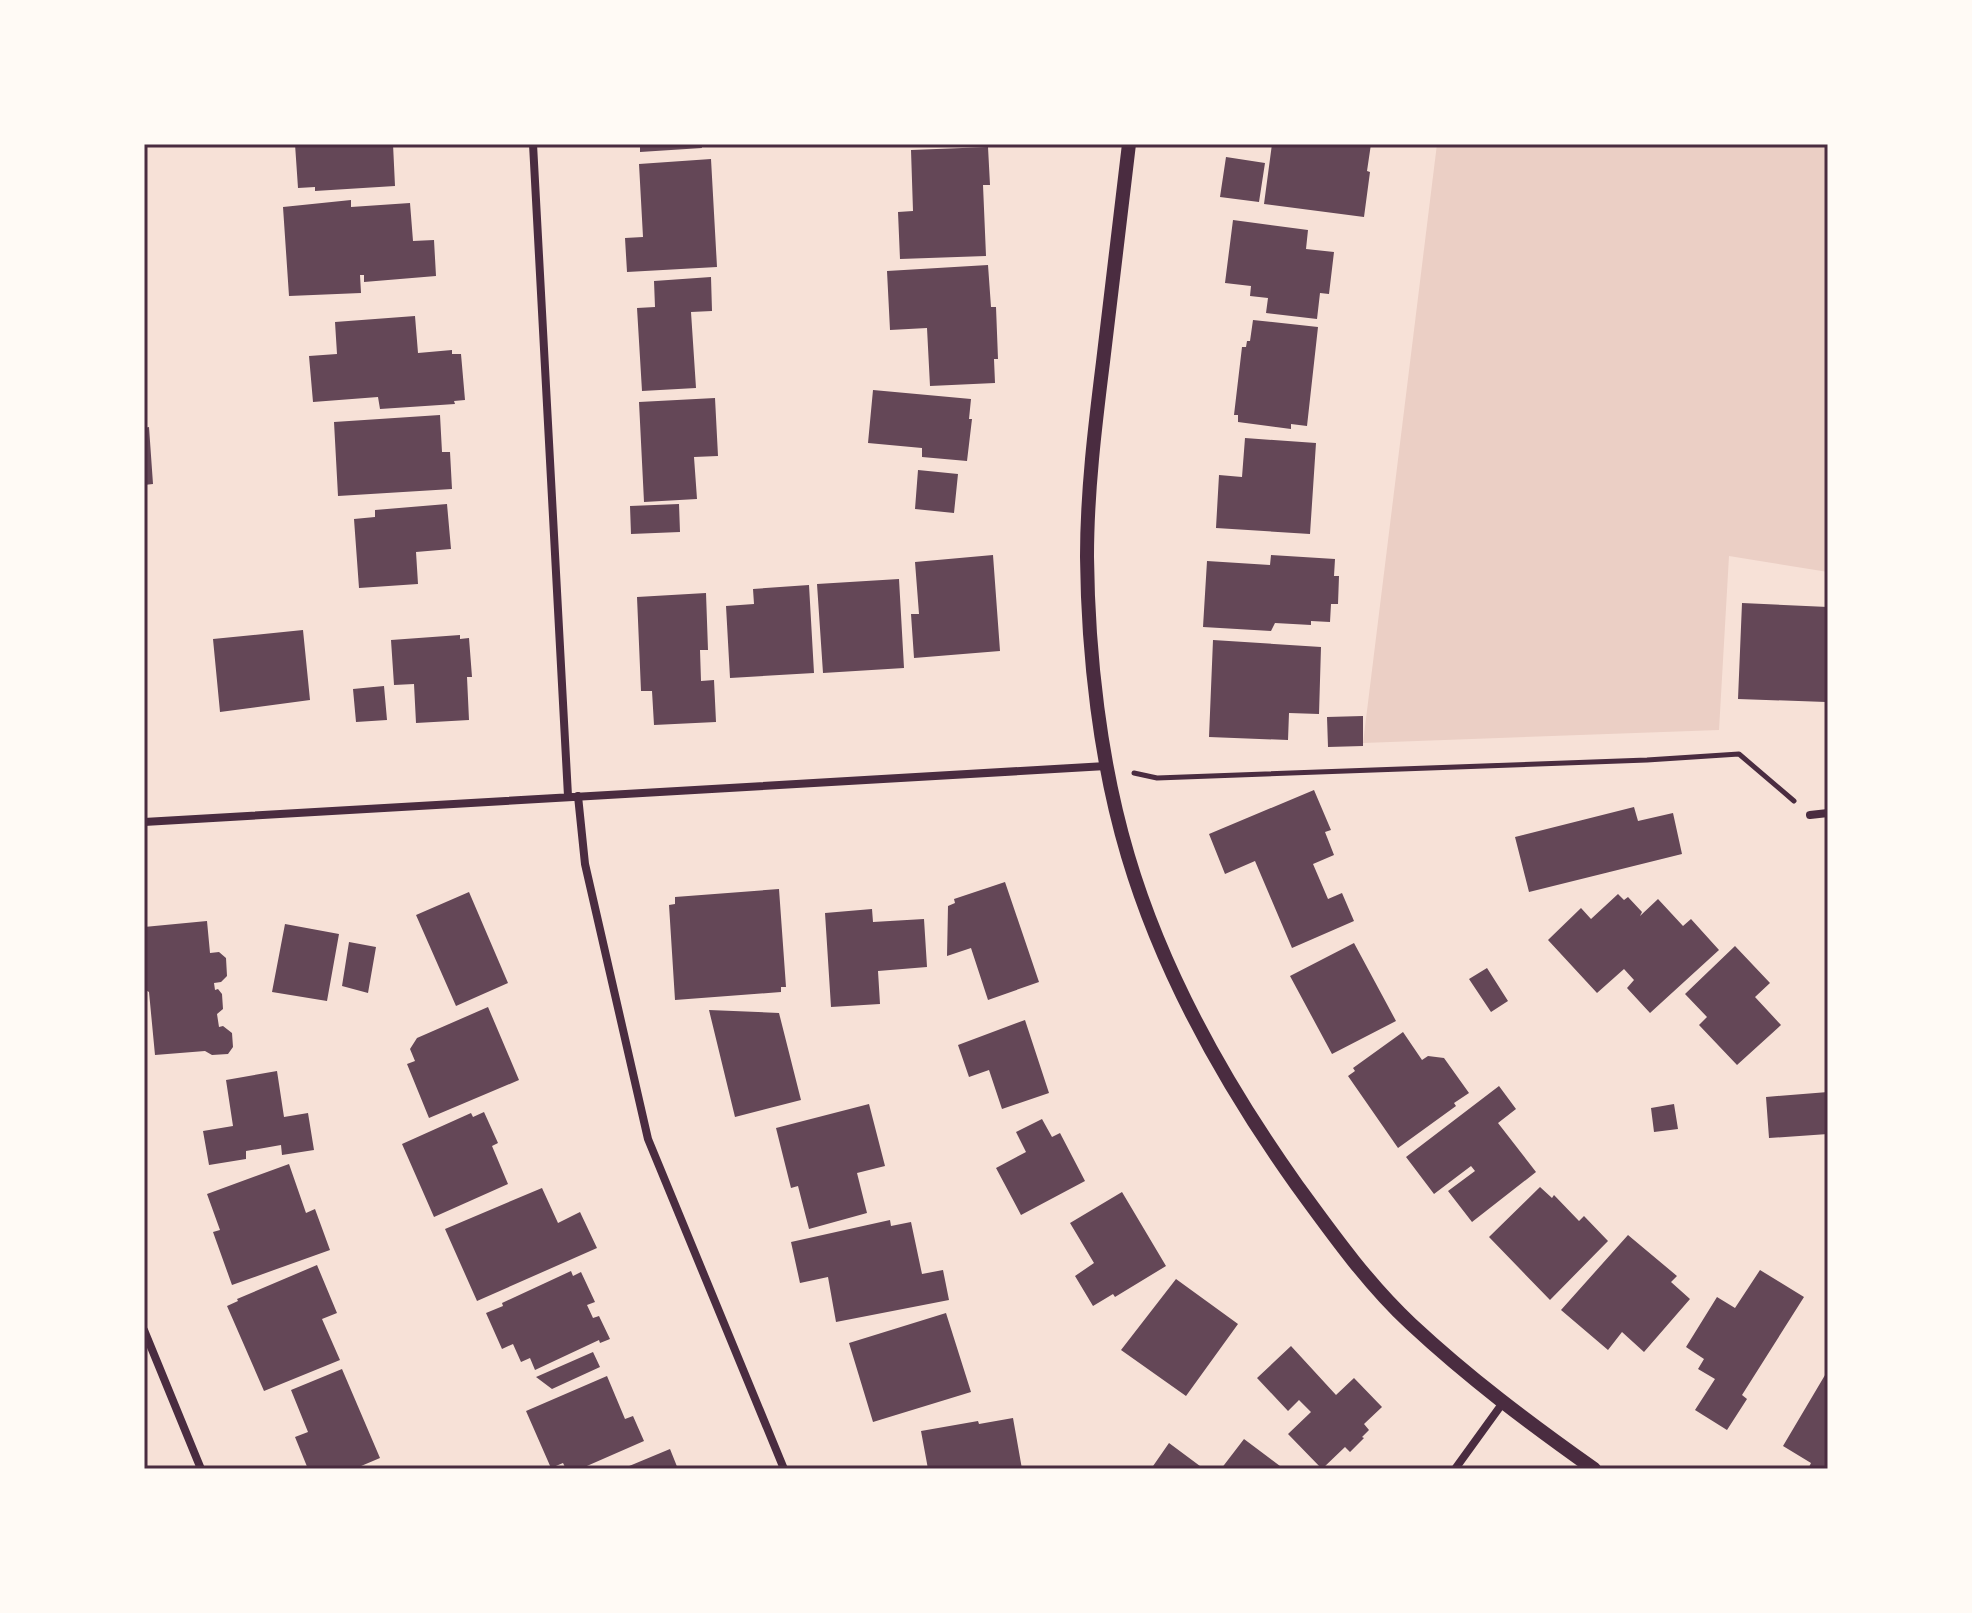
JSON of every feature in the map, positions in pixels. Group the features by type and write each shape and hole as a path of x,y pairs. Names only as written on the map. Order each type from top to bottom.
{"street":[{"path":"533,144 573,796 585,864 648,1139 784,1469"},
{"path":"1129,144 1093,446 1087,558 1106,766 1128,856 1162,950 1215,1060 1274,1153 1339,1243 1409,1322 1502,1404 1594,1469"},
{"path":"144,822 1106,766"},
{"path":"1810,815 1828,813"},
{"path":"144,1330 201,1469"},
{"path":"1455,1469 1502,1404"}],"path":[{"path":"1106,766 1157,778 1739,754 1810,815"}],"shaded area":[{"path":"1437,144 1828,144 1828,572 1729,556 1719,730 1363,743"}],"building":[{"path":"295,144 393,144 395,186 315,191 315,187 298,188"},
{"path":"640,144 701,144 702,148 640,152"},
{"path":"1272,144 1371,144 1364,217 1264,204"},
{"path":"988,147 990,185 983,185 986,256 900,259 898,212 913,211 911,150"},
{"path":"1226,157 1265,163 1259,202 1220,197"},
{"path":"711,159 717,267 627,272 625,238 643,237 639,164"},
{"path":"351,200 351,207 410,203 413,241 434,240 436,276 364,282 364,275 360,275 361,293 289,296 283,207"},
{"path":"1233,220 1308,230 1306,249 1334,252 1329,294 1320,293 1317,319 1266,313 1268,298 1250,296 1251,286 1225,283"},
{"path":"988,265 991,307 996,307 998,359 994,359 995,383 930,386 927,328 890,330 887,271"},
{"path":"711,277 712,311 691,312 696,388 642,391 637,308 655,307 654,281"},
{"path":"415,316 418,353 452,350 452,354 461,354 465,400 454,401 455,404 380,409 378,397 313,402 309,356 337,354 335,322"},
{"path":"1253,320 1318,327 1307,426 1291,424 1291,429 1238,422 1238,415 1234,415 1242,347 1250,341"},
{"path":"873,390 971,399 967,461 922,457 922,448 868,443"},
{"path":"715,398 718,456 694,457 697,499 644,502 639,402"},
{"path":"440,415 442,452 450,452 452,489 338,496 334,422"},
{"path":"149,427 153,484 144,485 144,428"},
{"path":"1245,438 1316,443 1310,534 1216,528 1219,475 1242,477"},
{"path":"918,470 958,474 954,513 915,509"},
{"path":"447,504 451,549 416,552 418,584 359,588 354,519 375,517 375,510"},
{"path":"679,504 680,532 631,534 630,506"},
{"path":"993,555 1000,651 914,658 911,614 919,614 915,562"},
{"path":"1271,555 1335,559 1334,576 1339,576 1338,604 1331,604 1330,622 1311,621 1311,625 1275,623 1271,631 1203,627 1207,561 1270,565"},
{"path":"899,579 904,668 823,673 817,584"},
{"path":"809,585 814,673 730,678 726,606 754,604 753,589"},
{"path":"706,593 708,650 700,650 701,681 714,680 716,722 654,725 652,691 641,691 637,597"},
{"path":"1742,603 1828,607 1826,702 1738,699"},
{"path":"303,630 310,700 220,712 213,639"},
{"path":"460,635 460,639 469,638 472,677 467,677 469,720 416,723 414,684 394,685 391,640"},
{"path":"1213,640 1321,647 1319,714 1289,713 1288,740 1209,737"},
{"path":"384,686 387,720 356,722 353,689"},
{"path":"1363,716 1363,746 1328,747 1327,717"},
{"path":"1314,790 1331,830 1325,832 1334,855 1313,864 1328,899 1342,893 1354,921 1292,948 1255,861 1225,874 1209,834"},
{"path":"1634,807 1638,821 1673,813 1682,854 1529,892 1515,837"},
{"path":"1005,882 1039,982 988,1000 971,948 947,956 948,906 955,903 954,899"},
{"path":"779,889 786,987 781,987 781,992 675,1000 669,905 675,904 675,897"},
{"path":"469,892 508,983 456,1006 416,915"},
{"path":"1618,894 1624,900 1628,897 1642,912 1640,916 1658,899 1683,926 1691,919 1719,950 1650,1013 1627,988 1634,980 1624,969 1597,993 1548,940 1581,908 1591,919"},
{"path":"872,909 873,922 924,919 927,967 878,971 880,1004 831,1007 825,913"},
{"path":"207,921 210,953 219,952 226,958 227,976 221,982 214,983 215,990 222,994 223,1009 217,1014 219,1027 223,1026 232,1033 233,1047 228,1054 212,1055 205,1051 155,1055 149,992 144,989 144,927"},
{"path":"285,924 339,934 327,1001 272,992"},
{"path":"349,942 376,947 368,993 342,986"},
{"path":"1354,943 1396,1021 1332,1054 1290,976"},
{"path":"1735,946 1770,983 1755,997 1781,1025 1737,1065 1699,1025 1707,1017 1685,994"},
{"path":"1487,968 1508,1001 1491,1012 1469,979"},
{"path":"488,1007 519,1080 429,1118 407,1064 415,1061 410,1049 417,1038"},
{"path":"709,1010 779,1013 801,1100 735,1117"},
{"path":"1025,1020 1049,1093 1002,1109 989,1070 969,1077 958,1045"},
{"path":"1403,1032 1422,1060 1428,1056 1444,1058 1469,1093 1398,1148 1348,1076 1355,1071 1353,1068"},
{"path":"277,1071 284,1117 308,1113 314,1150 282,1155 281,1145 246,1151 246,1159 209,1165 203,1131 233,1126 226,1080"},
{"path":"1499,1086 1516,1109 1498,1123 1536,1172 1472,1222 1448,1191 1475,1171 1471,1166 1434,1194 1406,1157"},
{"path":"1828,1092 1828,1134 1769,1138 1766,1097"},
{"path":"869,1104 885,1166 857,1173 867,1213 809,1229 798,1186 791,1188 776,1128"},
{"path":"1674,1104 1678,1129 1654,1132 1651,1108"},
{"path":"484,1112 498,1143 492,1146 508,1184 434,1217 402,1144 471,1113 473,1117"},
{"path":"1042,1119 1052,1137 1060,1133 1085,1181 1021,1215 996,1168 1026,1152 1016,1132"},
{"path":"289,1164 306,1213 315,1209 330,1250 232,1285 213,1232 220,1230 207,1194"},
{"path":"1540,1187 1552,1198 1554,1195 1579,1221 1584,1216 1608,1241 1550,1300 1489,1237"},
{"path":"542,1188 558,1223 580,1212 597,1248 477,1301 445,1229"},
{"path":"1122,1192 1166,1266 1115,1297 1113,1294 1093,1306 1075,1276 1094,1263 1070,1223"},
{"path":"890,1220 891,1226 911,1222 922,1274 943,1270 949,1300 836,1322 828,1277 800,1283 791,1242"},
{"path":"1628,1235 1677,1276 1671,1282 1690,1299 1644,1352 1622,1332 1608,1350 1561,1310"},
{"path":"317,1265 337,1313 322,1319 340,1360 264,1391 227,1306"},
{"path":"1760,1270 1804,1297 1742,1395 1747,1399 1727,1430 1695,1410 1715,1379 1698,1369 1704,1359 1686,1347 1717,1297 1735,1308"},
{"path":"571,1271 573,1276 581,1272 595,1302 587,1305 593,1318 599,1316 610,1339 600,1343 599,1340 535,1370 530,1358 521,1362 513,1344 502,1349 486,1313"},
{"path":"1176,1279 1238,1324 1186,1396 1121,1350"},
{"path":"946,1313 971,1392 873,1422 849,1343"},
{"path":"1291,1346 1336,1395 1354,1378 1382,1407 1364,1424 1369,1430 1364,1438 1350,1452 1345,1447 1322,1469 1288,1434 1311,1412 1299,1400 1288,1411 1257,1378"},
{"path":"593,1352 600,1367 552,1389 536,1377"},
{"path":"342,1369 380,1458 354,1469 308,1469 295,1437 308,1432 291,1390"},
{"path":"1828,1370 1828,1469 1808,1469 1811,1463 1783,1446"},
{"path":"607,1376 625,1419 633,1416 644,1441 580,1469 566,1469 563,1463 551,1468 526,1411"},
{"path":"1013,1418 1022,1469 928,1469 921,1431"},
{"path":"1244,1439 1284,1469 1221,1469"},
{"path":"1169,1443 1204,1469 1151,1469"},
{"path":"670,1449 678,1469 622,1469"}]}
